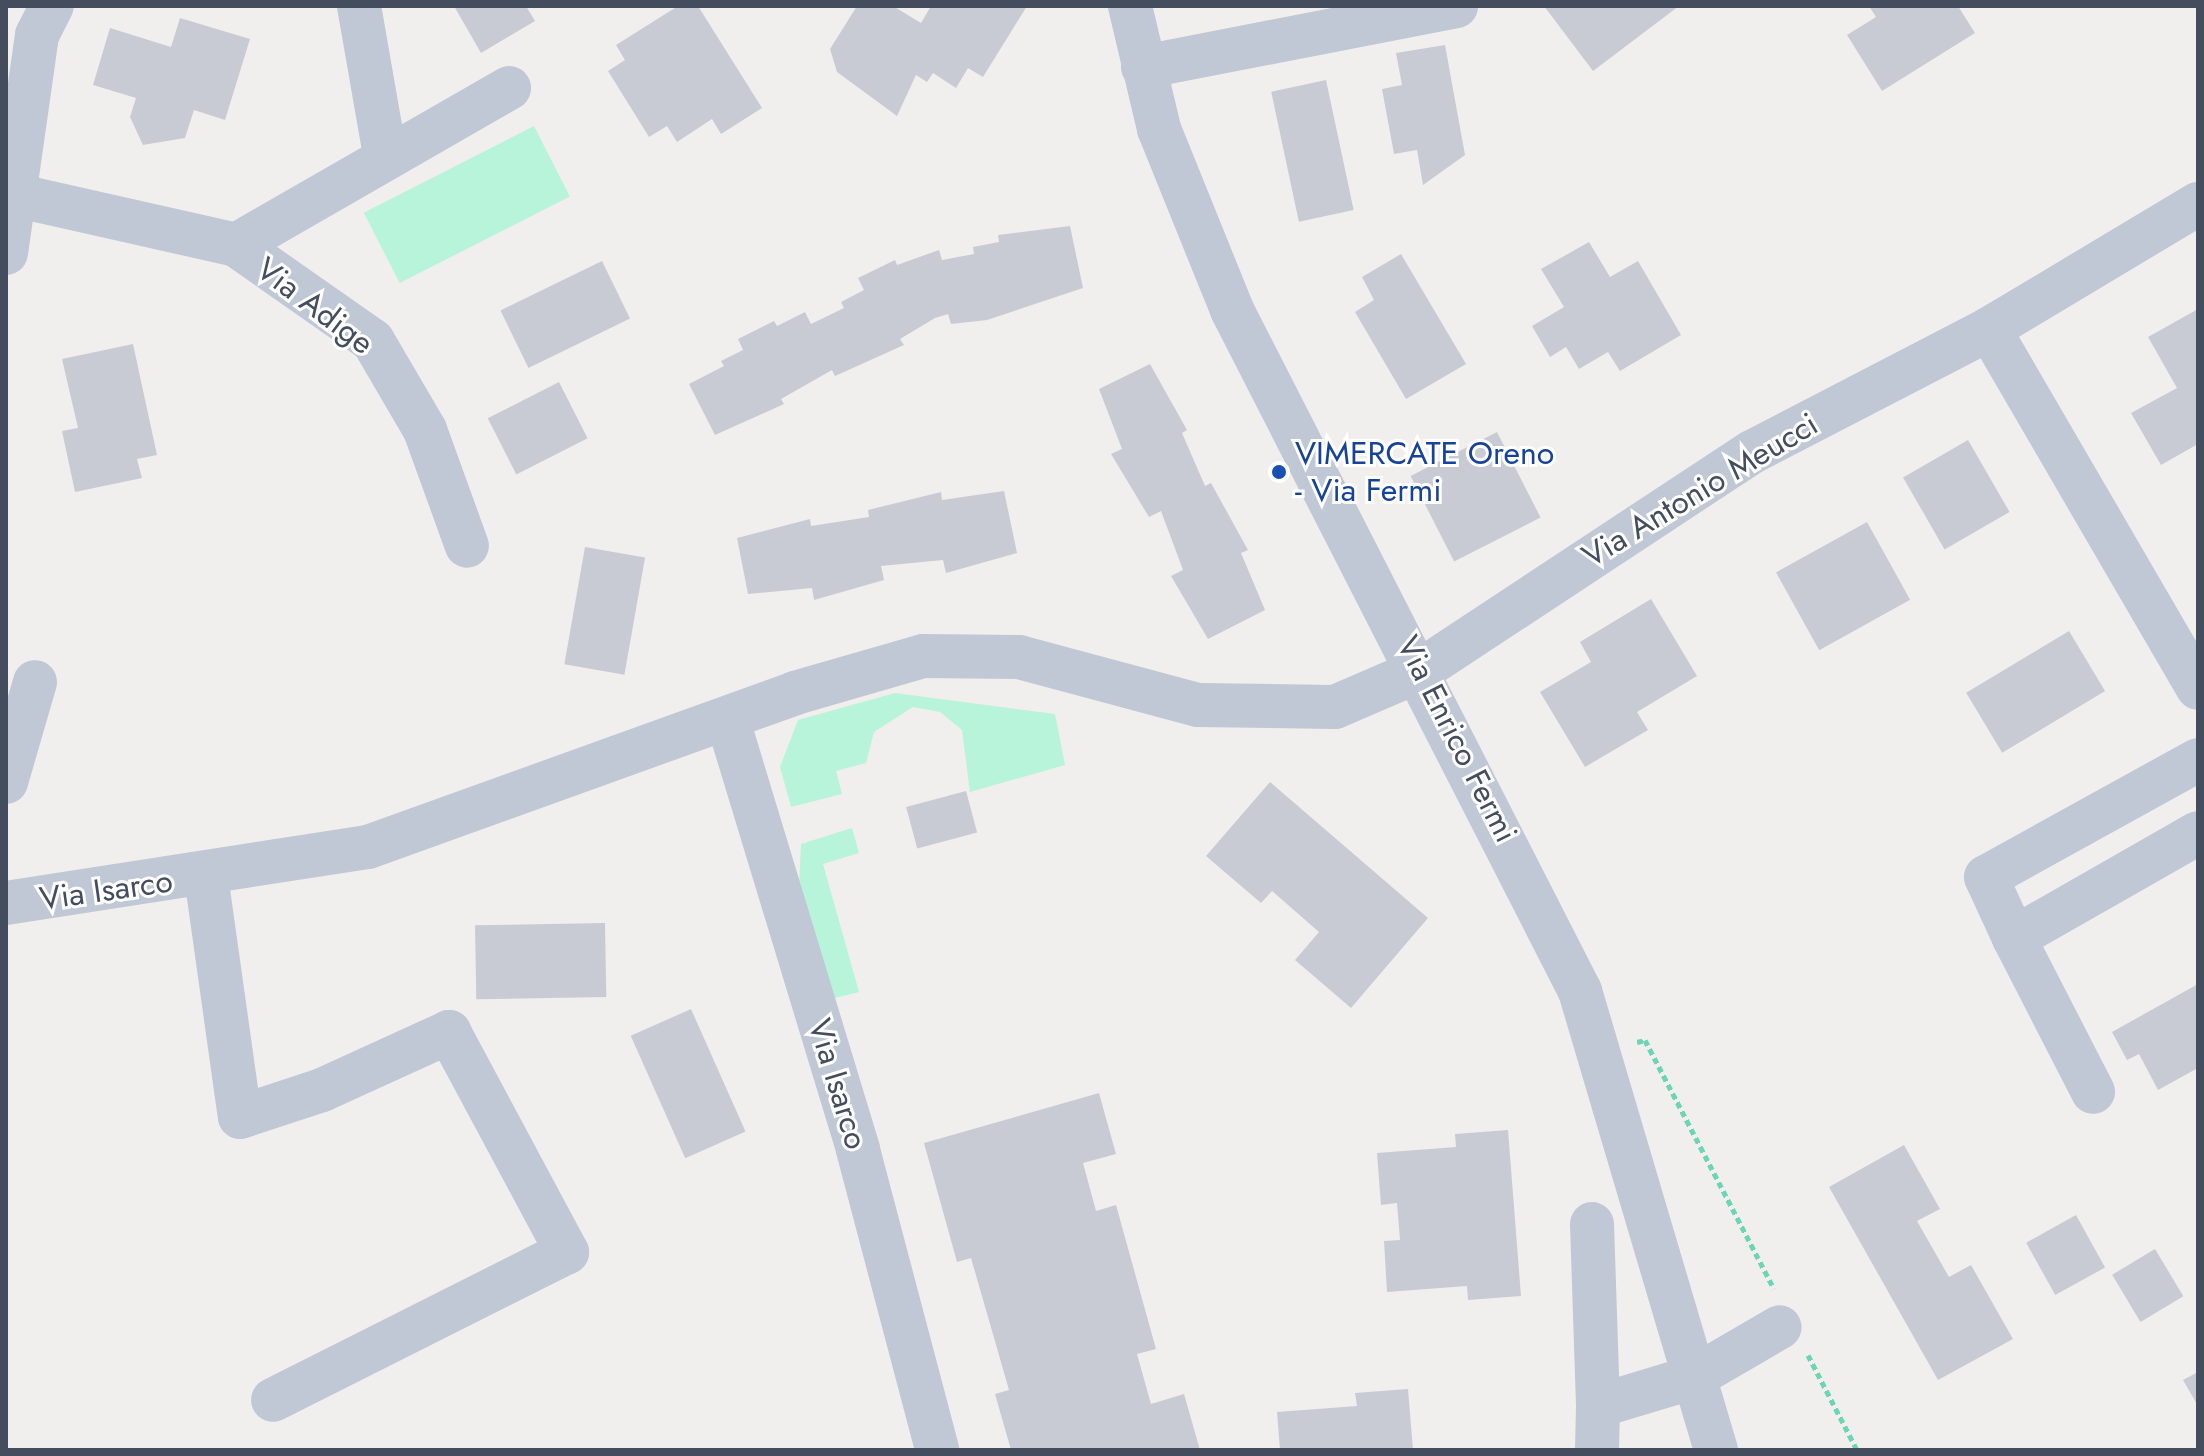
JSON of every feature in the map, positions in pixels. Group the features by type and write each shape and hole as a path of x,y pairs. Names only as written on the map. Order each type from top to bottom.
{"street":[{"path":"6,253 37,35 52,6"},
{"path":"359,6 385,155"},
{"name":"Via Enrico Fermi","path":"1130,6 1143,67 1182,193 1232,310 1550,920 1595,1028 1713,1445"},
{"path":"1143,67 1456,6"},
{"name":"Via Adige","path":"236,245 385,155 509,88"},
{"name":"Via Adige","path":"12,198 236,245 373,341 425,430 467,546"},
{"name":"Via Antonio Meucci","path":"1421,670 1752,452 1989,329 2198,204"},
{"path":"1989,329 2198,688"},
{"name":"Via Isarco","path":"6,903 206,876 368,847 728,721 860,670 923,656 1019,657 1198,705 1255,709 1335,707 1421,670"},
{"path":"6,782 35,682"},
{"name":"Via Isarco","path":"728,721 858,1150 937,1450"},
{"path":"2093,1092 1986,877 2198,760"},
{"path":"2014,938 2198,833"},
{"name":"Via Isarco","path":"206,876 240,1117 449,1032 567,1252 273,1400"},
{"path":"1592,1224 1597,1450"},
{"path":"1598,1406 1694,1377 1787,1324"}],"path":[{"path":"1645,1040 1787,1324 1857,1450"}],"green space":[{"path":"534,126 570,196 400,283 364,213"},
{"path":"895,693 1055,714 1065,765 970,792 962,730 940,712 913,707 874,732 866,763 836,771 842,794 791,807 780,767 798,720"},
{"path":"852,828 859,853 823,864 859,992 831,999 799,888 801,844"}],"building":[{"path":"454,6 526,6 535,21 481,53"},
{"path":"678,6 698,6 762,108 721,134 712,119 677,142 667,126 649,137 608,71 625,60 616,45"},
{"path":"857,6 893,6 921,23 931,6 1027,6 983,77 968,68 956,88 933,73 927,82 916,75 897,116 837,72 830,49"},
{"path":"1544,6 1679,6 1593,71"},
{"path":"1869,6 1958,6 1975,33 1882,91 1847,35 1876,17"},
{"path":"180,18 250,39 225,120 194,110 185,138 143,145 130,117 136,98 93,85 110,28 171,47"},
{"path":"1445,45 1465,155 1423,185 1417,150 1394,154 1382,89 1402,85 1396,53"},
{"path":"1326,80 1354,210 1299,222 1271,92"},
{"path":"1070,226 1083,288 987,320 951,324 948,314 935,318 900,339 904,345 835,376 832,370 781,399 784,404 715,435 689,384 724,366 721,361 743,350 738,339 774,321 777,326 805,312 811,324 844,308 841,302 864,290 858,278 895,260 897,265 939,250 942,260 974,254 973,247 999,242 998,235"},
{"path":"1589,242 1610,277 1638,261 1681,335 1620,371 1608,352 1579,369 1566,347 1550,357 1532,326 1564,307 1541,269"},
{"path":"1401,254 1466,364 1406,399 1355,312 1374,300 1362,277"},
{"path":"602,261 630,319 528,368 500,311"},
{"path":"2198,309 2198,444 2161,465 2131,413 2177,388 2148,337"},
{"path":"133,344 157,455 137,459 142,478 75,492 62,431 78,428 62,359"},
{"path":"1150,364 1187,430 1182,433 1205,486 1211,483 1248,550 1241,553 1265,610 1208,639 1171,576 1183,570 1161,511 1149,517 1111,454 1122,449 1099,389"},
{"path":"559,382 588,438 516,474 488,418"},
{"path":"1497,432 1541,518 1454,562 1411,476"},
{"path":"1968,440 2010,512 1945,549 1903,478"},
{"path":"1004,491 1017,553 946,573 943,560 881,566 884,580 814,600 812,588 748,594 737,538 810,519 811,526 869,517 868,510 941,492 942,500"},
{"path":"1867,522 1910,600 1819,650 1776,572"},
{"path":"585,547 645,558 624,675 564,664"},
{"path":"1651,599 1697,676 1637,712 1648,730 1585,767 1540,692 1591,662 1580,642"},
{"path":"2069,631 2105,691 2002,753 1966,693"},
{"path":"1270,782 1428,918 1351,1008 1295,960 1319,932 1272,891 1261,903 1206,856"},
{"path":"966,791 977,833 917,849 906,807"},
{"path":"605,923 606,997 476,999 475,925"},
{"path":"2198,984 2198,1068 2158,1090 2139,1054 2127,1060 2112,1032"},
{"path":"691,1009 746,1131 685,1158 631,1036"},
{"path":"1099,1093 1116,1154 1083,1163 1096,1211 1116,1205 1156,1349 1137,1354 1151,1404 1184,1394 1200,1450 1011,1450 995,1394 1009,1390 971,1258 957,1262 924,1143"},
{"path":"1508,1130 1521,1296 1468,1300 1467,1286 1387,1292 1384,1241 1400,1240 1397,1203 1381,1205 1377,1153 1456,1147 1455,1134"},
{"path":"1904,1145 1940,1209 1917,1221 1949,1277 1971,1265 2013,1339 1938,1380 1829,1187"},
{"path":"2076,1215 2105,1267 2055,1295 2026,1243"},
{"path":"2155,1249 2183,1296 2140,1322 2112,1275"},
{"path":"2198,1372 2198,1406 2183,1380"},
{"path":"1408,1389 1413,1450 1280,1450 1277,1412 1357,1406 1355,1393"}],"place":[{"name":"VIMERCATE Oreno - Via Fermi","path":"1279,472"}]}
